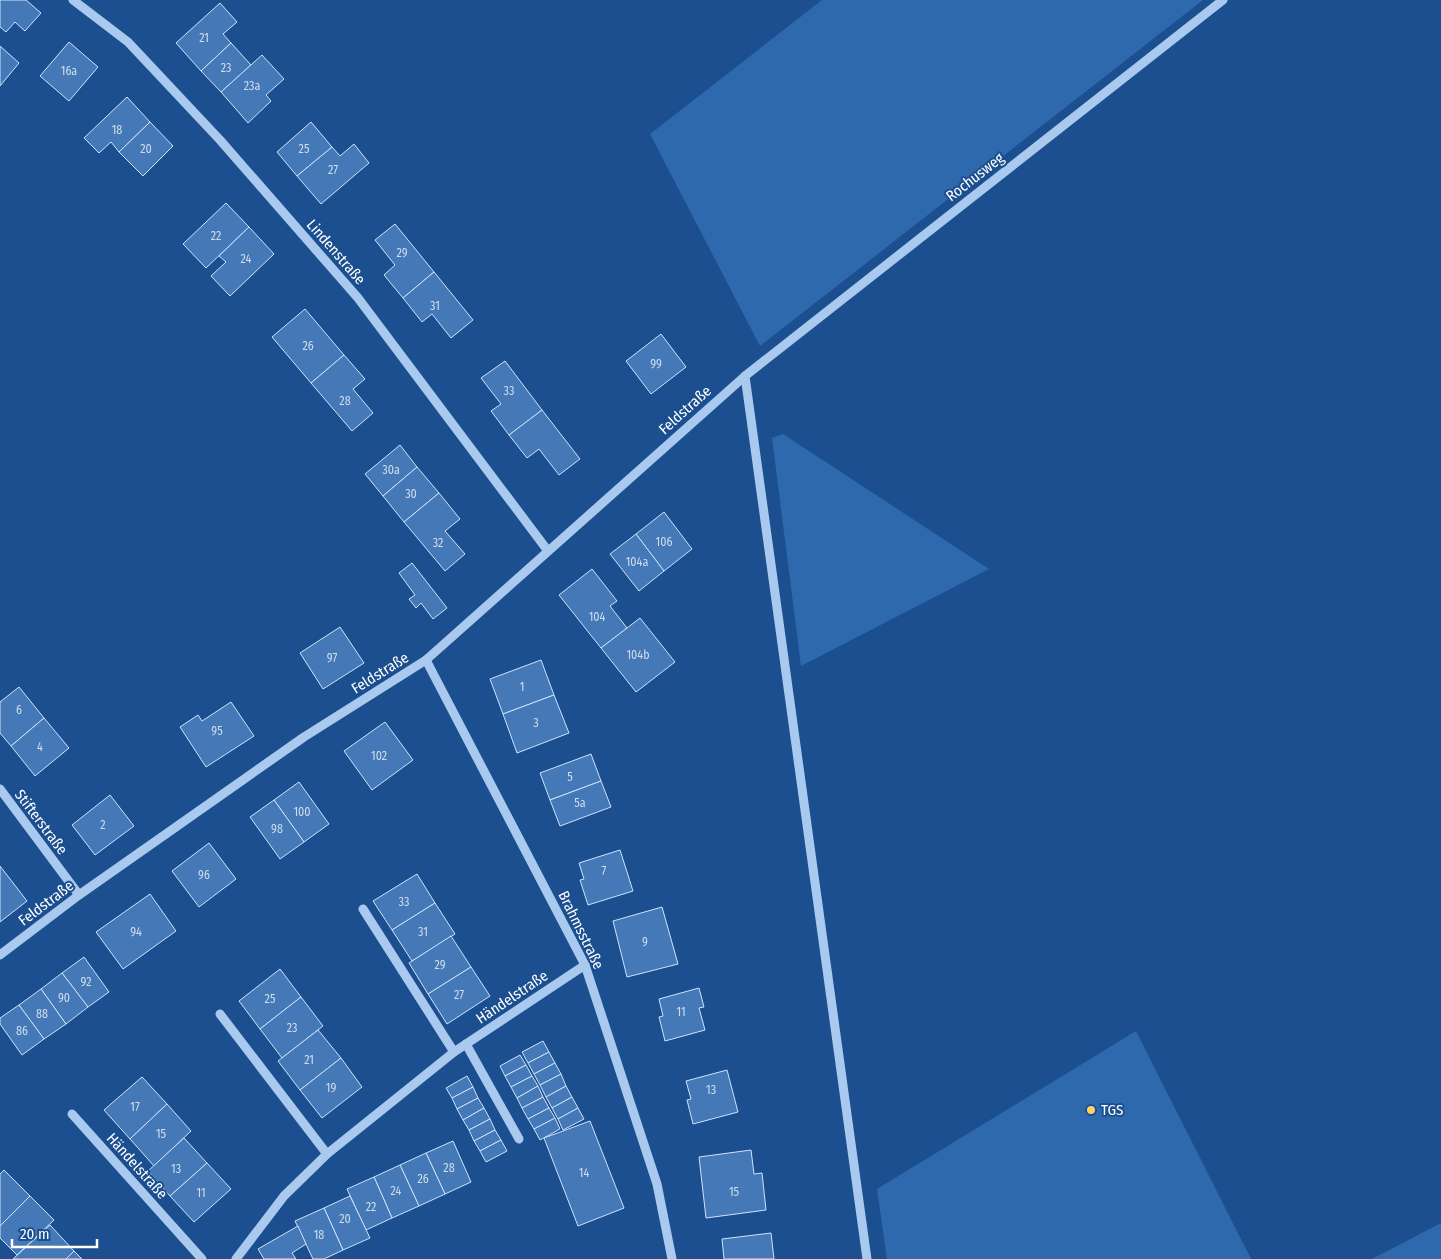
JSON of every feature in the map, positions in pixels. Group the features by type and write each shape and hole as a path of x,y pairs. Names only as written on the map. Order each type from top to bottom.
{"street":[{"name":"Lindenstraße","path":"73,0 128,42 220,140 358,298 548,551"},
{"name":"Rochusweg","path":"744,376 1223,0"},
{"name":"Feldstraße","path":"0,955 79,895 304,737 426,660 744,376"},
{"path":"744,376 867,1259"},
{"name":"Brahmsstraße","path":"426,660 585,965 657,1184 672,1259"},
{"name":"Stifterstraße","path":"0,789 79,895"},
{"path":"363,908 454,1052"},
{"name":"Händelstraße","path":"238,1258 284,1196 327,1154 454,1052 585,965"},
{"path":"220,1014 327,1154"},
{"path":"466,1044 519,1139"},
{"name":"Händelstraße","path":"72,1114 202,1259"}],"shaded area":[{"path":"822,0 1203,0 760,346 650,134"},
{"path":"783,434 989,569 801,666 772,438"},
{"name":"TGS","path":"1136,1031 1251,1259 887,1259 877,1189"},
{"path":"1441,1223 1441,1259 1372,1259"}],"building":[{"path":"0,0 26,0 41,13 25,31 15,22 6,32 0,27"},
{"path":"220,3 237,22 223,34 231,43 201,71 176,43"},
{"path":"69,42 98,67 69,101 40,76"},
{"path":"231,43 251,65 221,92 201,71"},
{"path":"0,46 19,63 0,86"},
{"path":"262,55 284,79 266,95 271,101 248,123 221,92"},
{"path":"127,97 150,122 119,152 111,142 99,153 84,138"},
{"path":"150,122 173,146 143,176 119,152"},
{"path":"311,122 332,147 297,176 277,152"},
{"path":"354,144 369,163 321,204 297,176 332,147 340,156"},
{"path":"226,203 249,227 206,268 183,244"},
{"path":"395,224 434,272 403,298 384,275 395,265 375,240"},
{"path":"249,227 274,254 230,296 211,276 226,262 219,256"},
{"path":"434,272 473,320 451,338 432,314 422,322 403,298"},
{"path":"305,309 344,355 311,383 272,337"},
{"path":"661,334 686,367 651,394 626,361"},
{"path":"344,355 365,379 353,389 373,413 352,431 311,383"},
{"path":"505,361 542,410 509,435 491,411 501,404 481,378"},
{"path":"542,410 580,459 559,475 539,449 527,458 509,435"},
{"path":"400,445 417,467 383,496 365,474"},
{"path":"417,467 439,493 404,522 383,496"},
{"path":"439,493 460,519 445,531 465,554 445,571 404,522"},
{"path":"664,512 692,549 664,571 636,534"},
{"path":"636,534 664,571 639,591 610,554"},
{"path":"412,563 447,608 433,619 421,603 416,608 409,599 415,595 399,573"},
{"path":"592,569 617,601 610,606 627,628 601,648 559,595"},
{"path":"640,618 675,662 636,692 601,648"},
{"path":"340,627 364,663 323,689 300,653"},
{"path":"541,660 554,695 503,714 490,679"},
{"path":"19,687 44,718 11,746 0,733 0,702"},
{"path":"554,695 569,733 517,753 503,714"},
{"path":"231,702 254,736 206,767 180,727 198,715 202,721"},
{"path":"44,718 69,748 35,776 11,746"},
{"path":"385,722 413,760 372,790 344,751"},
{"path":"591,754 601,781 550,800 540,773"},
{"path":"601,781 611,807 560,826 550,800"},
{"path":"299,782 329,824 304,842 274,800"},
{"path":"110,795 134,826 95,855 72,825"},
{"path":"274,800 304,842 280,859 250,817"},
{"path":"209,843 236,879 199,907 172,871"},
{"path":"620,850 633,891 588,905 580,880 584,879 579,863"},
{"path":"0,866 27,901 0,922"},
{"path":"417,874 435,903 392,930 373,901"},
{"path":"150,894 176,931 123,969 96,932"},
{"path":"435,903 455,934 412,961 392,930"},
{"path":"662,907 678,964 627,977 613,921"},
{"path":"451,936 471,967 428,994 409,963"},
{"path":"84,957 109,992 88,1007 62,973"},
{"path":"471,967 490,996 447,1024 428,994"},
{"path":"280,969 301,997 260,1029 239,1001"},
{"path":"62,973 88,1007 66,1024 41,989"},
{"path":"699,988 704,1007 699,1008 705,1030 665,1041 659,1017 663,1016 659,999"},
{"path":"41,989 66,1024 44,1039 19,1005"},
{"path":"301,997 323,1026 282,1058 260,1029"},
{"path":"19,1005 44,1039 22,1055 0,1024 0,1018"},
{"path":"318,1030 341,1058 300,1090 278,1061"},
{"path":"543,1041 549,1052 528,1063 522,1052"},
{"path":"549,1052 555,1063 534,1074 528,1063"},
{"path":"520,1055 526,1065 505,1076 500,1066"},
{"path":"341,1058 362,1087 322,1118 300,1090"},
{"path":"555,1063 561,1074 540,1085 534,1074"},
{"path":"526,1065 532,1076 511,1087 505,1076"},
{"path":"727,1070 738,1112 693,1124 687,1100 691,1099 686,1081"},
{"path":"561,1074 566,1086 546,1097 540,1085"},
{"path":"467,1076 473,1087 452,1098 446,1088"},
{"path":"532,1076 538,1086 517,1098 511,1087"},
{"path":"142,1077 167,1104 130,1139 104,1110"},
{"path":"538,1086 543,1097 522,1108 517,1098"},
{"path":"566,1086 572,1097 552,1108 546,1097"},
{"path":"473,1087 478,1098 457,1109 452,1098"},
{"path":"543,1097 549,1108 528,1119 522,1108"},
{"path":"572,1097 578,1108 558,1119 552,1108"},
{"path":"478,1098 484,1108 463,1120 457,1109"},
{"path":"167,1104 191,1131 154,1166 130,1139"},
{"path":"484,1108 490,1119 469,1130 463,1120"},
{"path":"549,1108 555,1118 534,1129 528,1119"},
{"path":"578,1108 584,1119 563,1130 558,1119"},
{"path":"555,1118 560,1129 540,1140 534,1129"},
{"path":"490,1119 495,1130 474,1141 469,1130"},
{"path":"590,1121 624,1208 578,1226 544,1138"},
{"path":"495,1130 501,1140 480,1151 474,1141"},
{"path":"184,1138 207,1163 170,1196 148,1171"},
{"path":"501,1140 507,1151 486,1162 480,1151"},
{"path":"453,1141 471,1182 445,1194 426,1153"},
{"path":"751,1150 754,1174 762,1173 766,1210 706,1218 699,1157"},
{"path":"426,1153 445,1194 419,1206 400,1165"},
{"path":"207,1163 231,1189 194,1222 170,1196"},
{"path":"400,1165 419,1206 392,1218 374,1177"},
{"path":"4,1170 30,1196 0,1226 0,1174"},
{"path":"374,1177 392,1218 366,1230 347,1189"},
{"path":"30,1196 54,1220 17,1255 0,1238 0,1226"},
{"path":"350,1196 370,1238 343,1250 324,1208"},
{"path":"324,1208 343,1250 324,1259 313,1259 295,1221"},
{"path":"50,1225 74,1251 66,1259 13,1259"},
{"path":"298,1226 306,1244 292,1253 296,1259 264,1259 258,1249"},
{"path":"771,1233 774,1259 724,1259 722,1239"},
{"path":"74,1251 82,1259 66,1259"}],"place":[{"name":"TGS","path":"1091,1110"}]}
